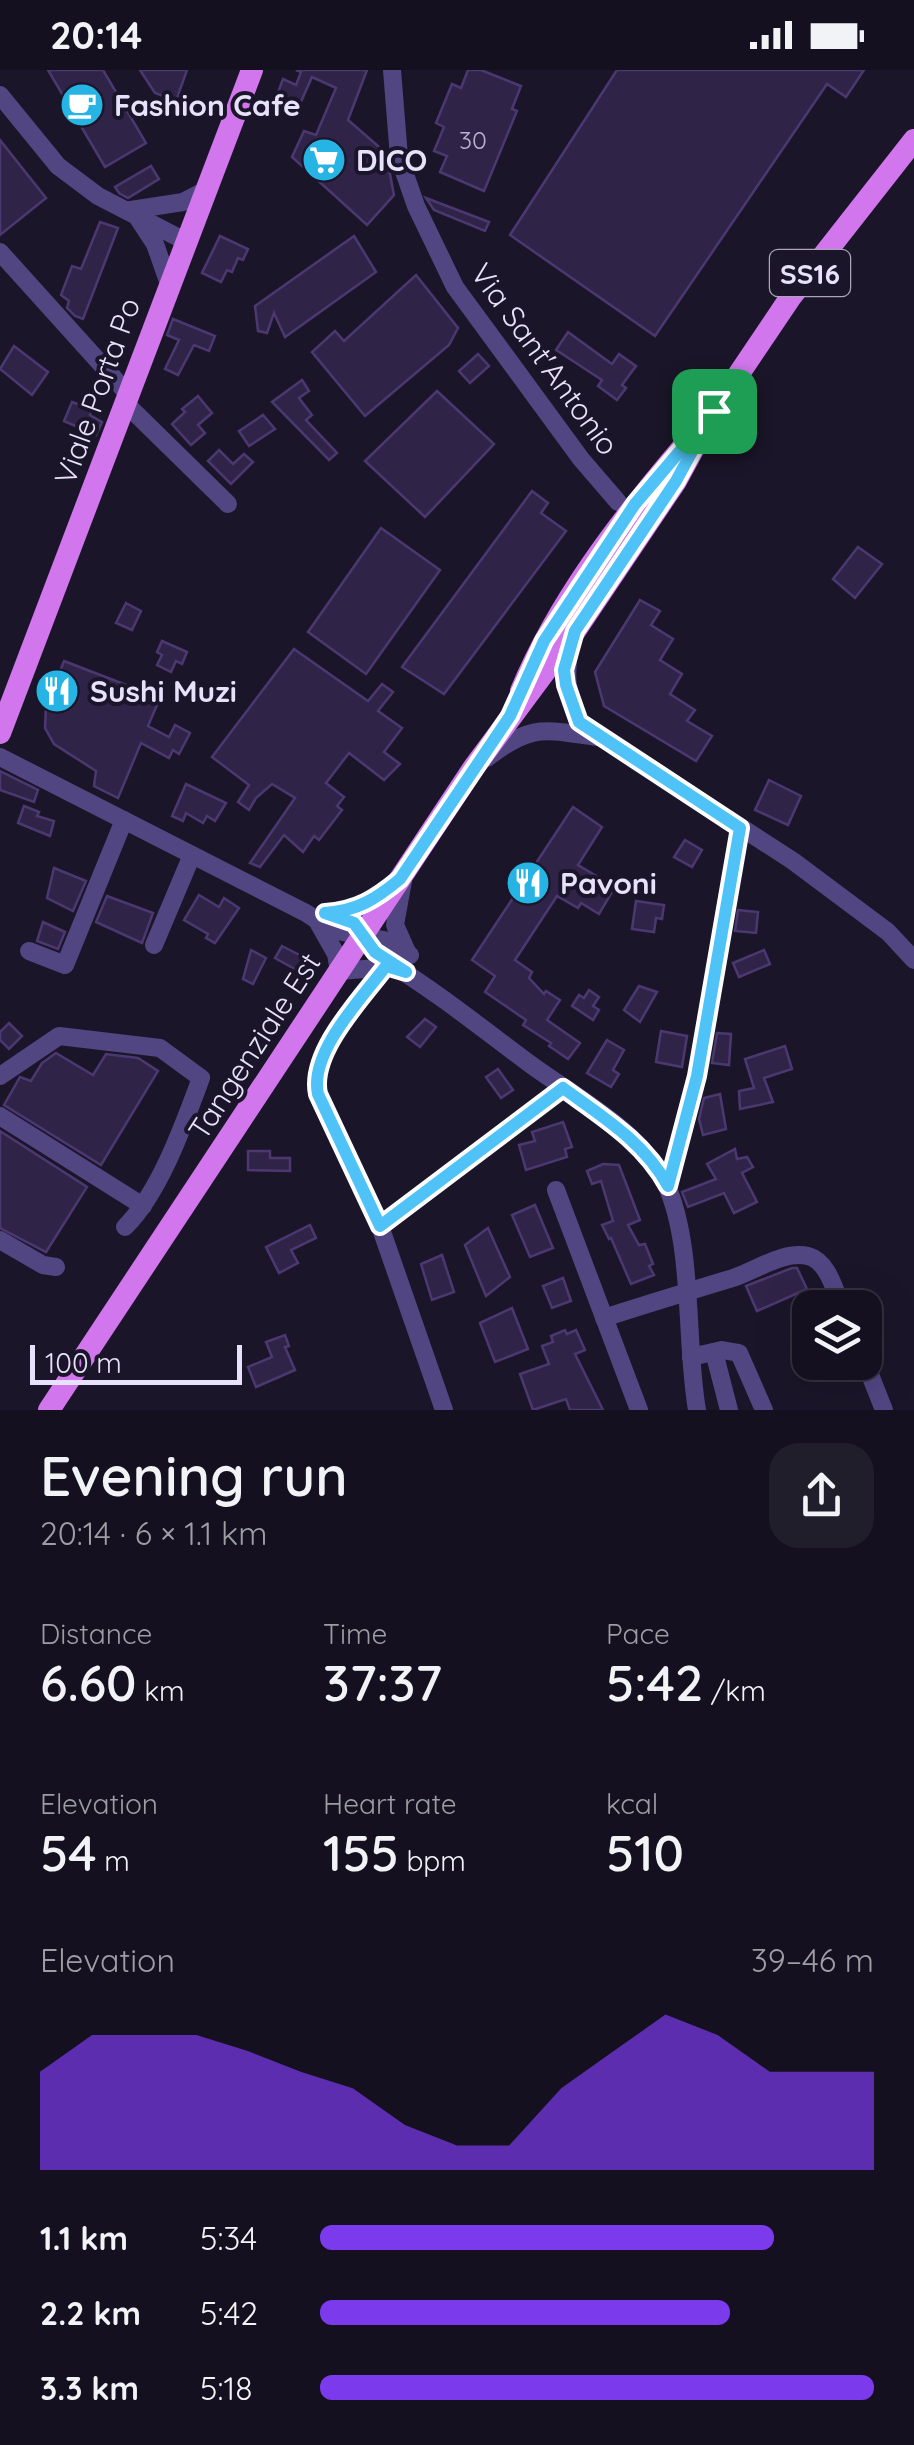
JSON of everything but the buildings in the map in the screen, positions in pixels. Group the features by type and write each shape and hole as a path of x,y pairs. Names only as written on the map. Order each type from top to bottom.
{"main road":[{"name":"Viale Porta Po","path":"0,732 252,70"},
{"name":"Tangenziale Est","path":"49,1410 474,767 575,631 676,481 714,411 790,298 914,140"},
{"name":"Tangenziale Est","path":"510,716 544,641 625,519 714,411"}],"street":[{"name":"Via Sant'Antonio","path":"392,70 399,157 416,206 455,288 582,460 618,502"},
{"path":"0,95 58,166 98,196 131,210 159,212 189,233"},
{"path":"892,166 914,154"},
{"path":"131,210 183,202 204,192"},
{"path":"131,210 155,244 168,284"},
{"path":"0,252 127,398 228,504"},
{"path":"575,631 564,670 579,722 863,912 914,960"},
{"path":"474,767 514,738 530,732 552,730 598,737"},
{"path":"0,757 316,916 344,934 365,934 375,952 408,964 440,996 633,1140 668,1186 680,1232 697,1410"},
{"path":"29,951 65,965 124,820"},
{"path":"668,1186 697,1076 740,828"},
{"path":"154,945 192,855"},
{"path":"316,916 376,900 402,876"},
{"path":"402,876 395,926 408,964"},
{"path":"316,916 336,954 339,971 408,964"},
{"path":"386,966 326,1049 315,1079 318,1094 380,1226 444,1410"},
{"path":"0,1076 59,1036 160,1048 201,1078 144,1206 125,1227"},
{"path":"380,1226 563,1088"},
{"path":"0,1116 144,1206"},
{"path":"556,1190 639,1410"},
{"path":"0,1240 43,1265 56,1267"},
{"path":"604,1318 788,1257 812,1258 828,1275 834,1290"},
{"path":"691,1357 731,1350 739,1353 764,1410"},
{"path":"714,1352 729,1410"},
{"path":"872,1380 884,1410"}],"place":[{"name":"Fashion Cafe","path":"82,105"},
{"name":"DICO","path":"324,160"},
{"name":"Sushi Muzi","path":"57,691"},
{"name":"Pavoni","path":"528,883"}],"route":[{"path":"714,411 676,481 575,631 564,670 579,722 740,828 697,1076 668,1186 633,1140 563,1088 380,1226 318,1094 315,1079 326,1049 386,966 406,972 375,952 354,923 325,913 376,900 400,879 510,716 537,652 635,504 714,411"}]}
